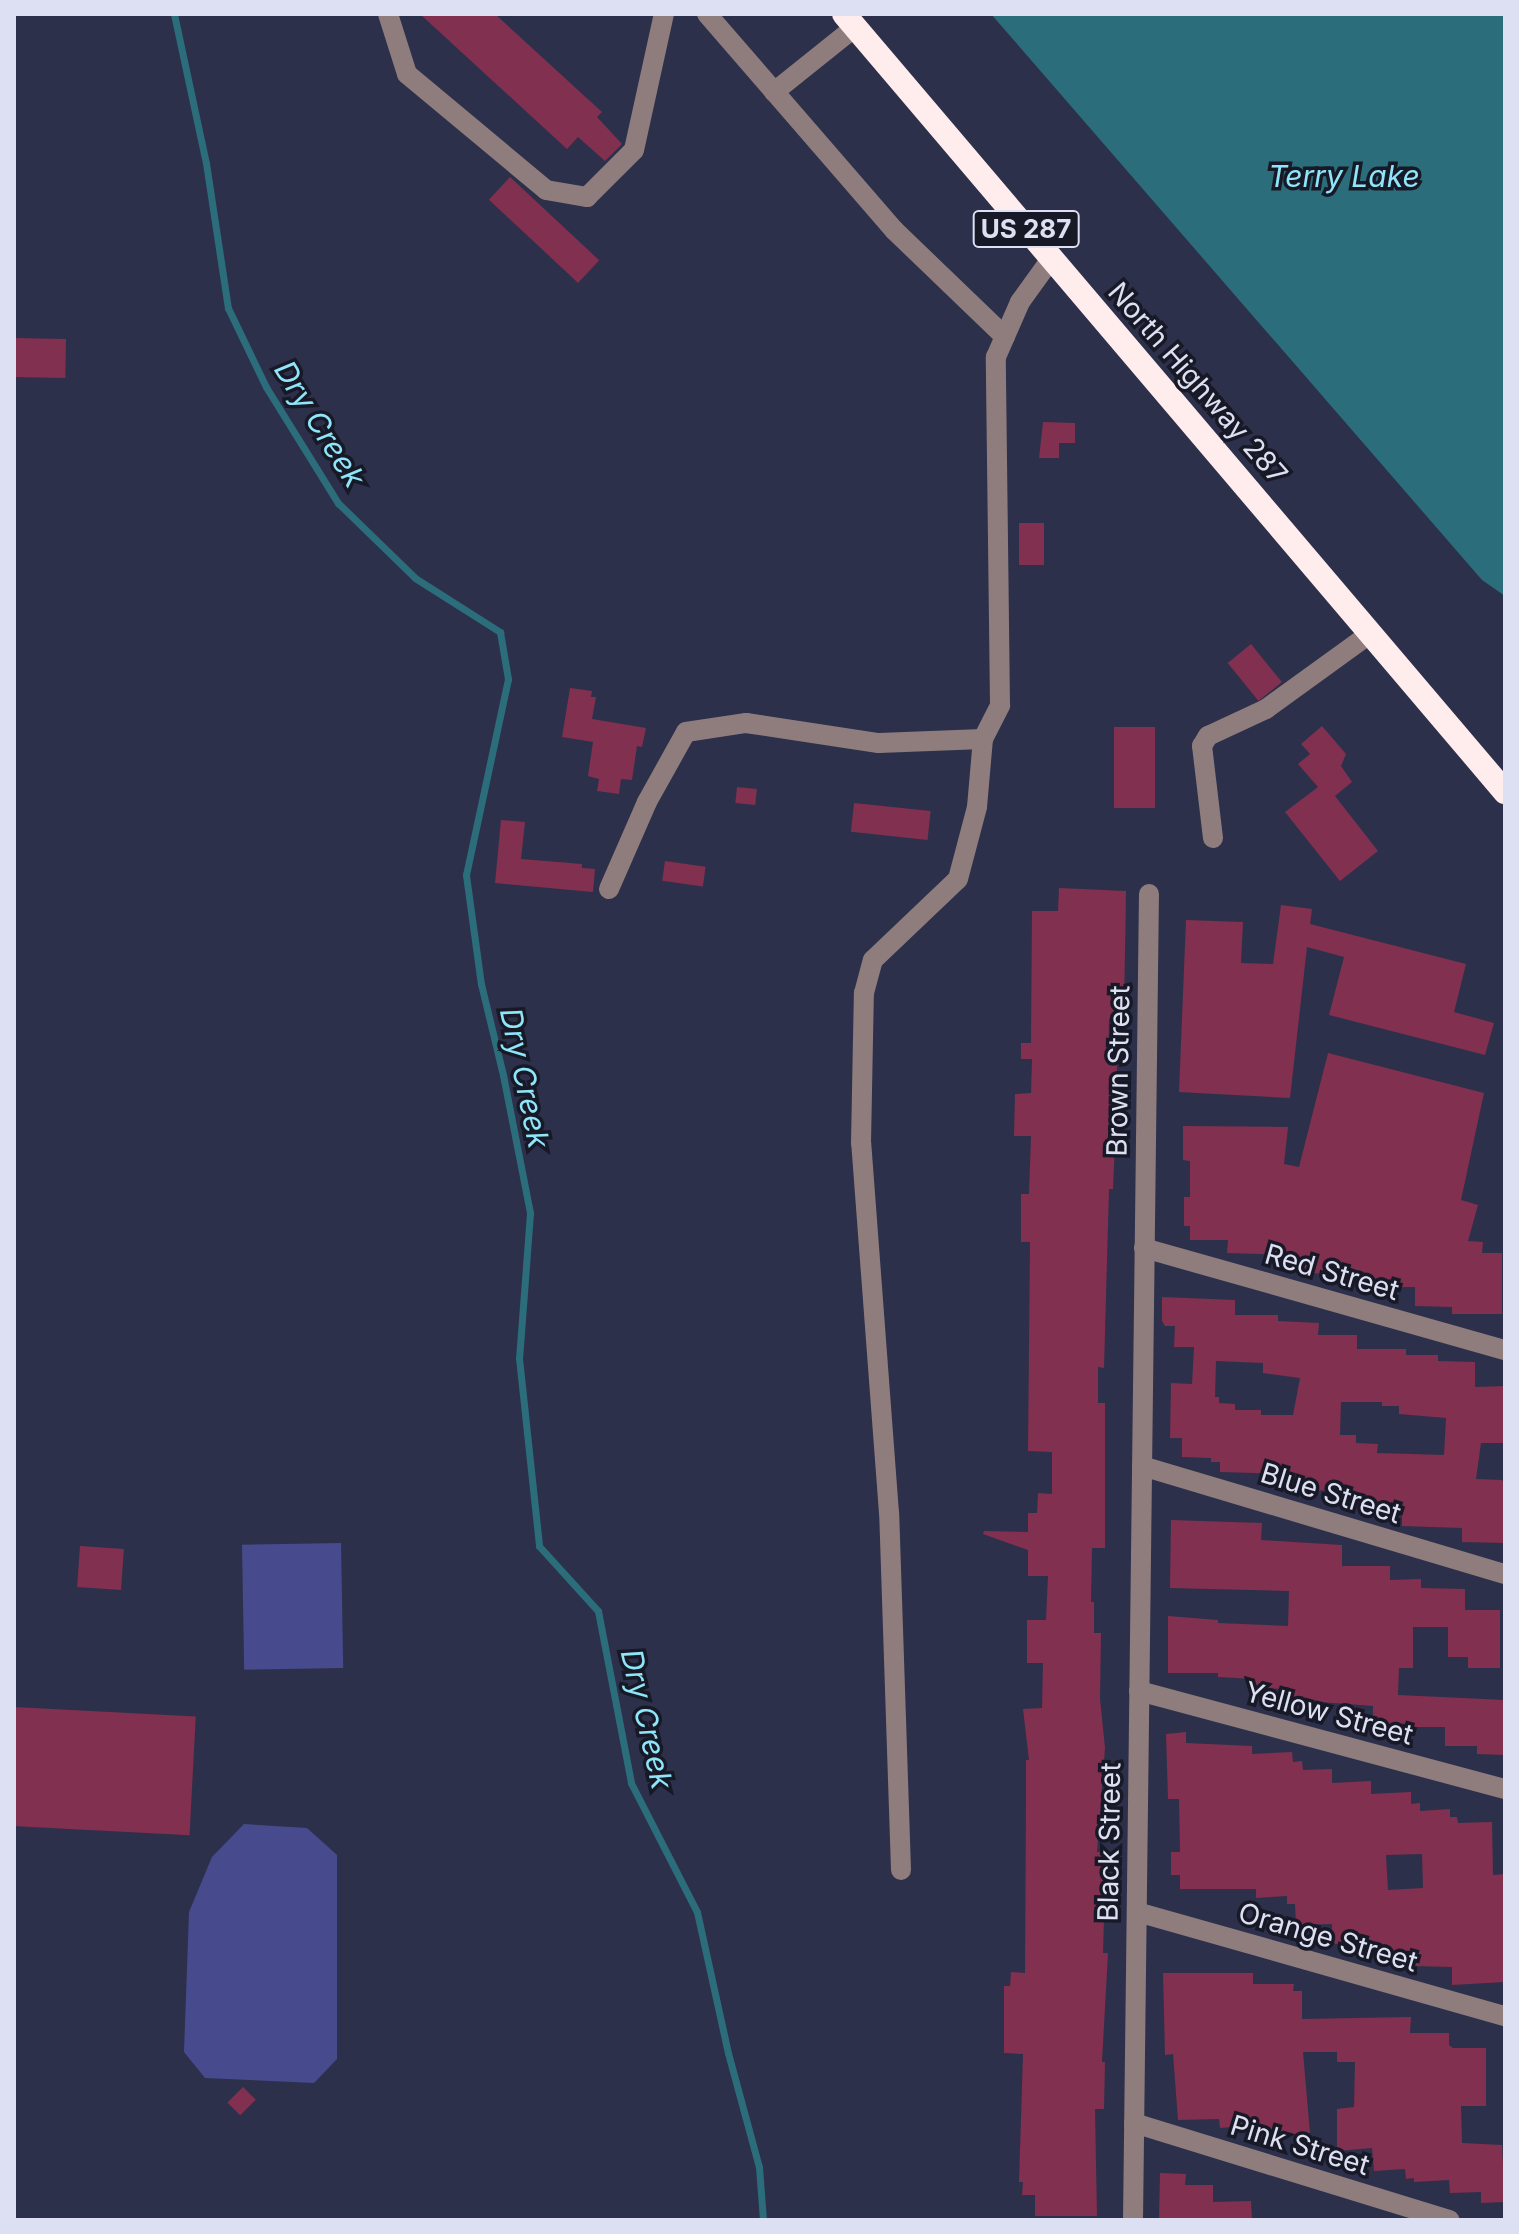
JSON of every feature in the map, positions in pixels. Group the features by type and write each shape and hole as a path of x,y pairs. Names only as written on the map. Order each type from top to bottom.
{"highway":[{"name":"North Highway 287","path":"850,20 1505,792"}],"street":[{"path":"388,14 407,74 546,190 587,197 634,150 664,14"},
{"path":"707,14 894,230 1005,337"},
{"path":"774,92 850,20"},
{"path":"901,1870 889,1513 861,1143 864,993 873,960 958,879 977,807 983,739 1000,705 996,357 1020,302 1051,259"},
{"path":"1213,838 1202,746 1208,736 1266,709 1371,633"},
{"path":"609,889 647,802 686,732 746,723 879,743 983,739"},
{"name":"Brown Street","path":"1142,1466 1149,894"},
{"name":"Red Street","path":"1144,1248 1505,1350"},
{"name":"Blue Street","path":"1142,1466 1505,1574"},
{"name":"Black Street","path":"1133,2220 1142,1466"},
{"name":"Yellow Street","path":"1139,1691 1505,1789"},
{"name":"Orange Street","path":"1137,1912 1505,2016"},
{"name":"Pink Street","path":"1134,2123 1449,2220"}],"shaded area":[{"path":"341,1543 343,1668 244,1670 242,1545"},
{"path":"244,1824 307,1828 337,1855 337,2059 314,2083 205,2078 184,2052 189,1912 212,1857"}],"water":[{"name":"Terry Lake","path":"991,14 1505,14 1505,596 1482,580"}],"building":[{"path":"420,14 495,14 602,112 597,117 622,144 605,161 578,137 567,149"},
{"path":"510,177 599,260 578,283 489,200"},
{"path":"14,338 66,339 65,378 14,377"},
{"path":"1043,422 1075,423 1075,443 1059,443 1059,458 1039,458"},
{"path":"1019,523 1044,523 1044,565 1019,565"},
{"path":"1251,644 1282,682 1259,701 1228,663"},
{"path":"570,688 592,691 591,697 596,697 592,719 646,728 642,747 637,746 632,780 621,779 619,794 597,791 599,779 588,776 593,742 562,737"},
{"path":"1322,726 1346,754 1341,766 1352,782 1335,796 1378,851 1340,881 1285,812 1318,787 1298,764 1310,754 1301,744"},
{"path":"1114,727 1155,727 1155,808 1114,808"},
{"path":"737,787 757,789 755,805 735,803"},
{"path":"854,803 931,811 928,840 851,832"},
{"path":"501,820 525,822 521,859 582,864 582,868 595,869 593,892 495,883"},
{"path":"665,861 706,867 703,887 662,881"},
{"path":"1059,888 1126,891 1124,1013 1111,1013 1109,1020 1108,1065 1117,1065 1116,1118 1113,1189 1109,1189 1104,1368 1098,1367 1098,1403 1105,1403 1105,1548 1092,1548 1091,1602 1094,1602 1094,1633 1101,1633 1100,1699 1105,1748 1097,1852 1106,1852 1103,1953 1108,1953 1102,2062 1105,2062 1104,2109 1095,2109 1097,2216 1035,2216 1035,2195 1022,2195 1023,2182 1019,2182 1023,2054 1004,2053 1004,1986 1010,1986 1011,1972 1025,1973 1026,1760 1029,1760 1023,1709 1042,1708 1043,1663 1027,1663 1027,1620 1046,1620 1048,1576 1028,1576 1028,1550 983,1534 984,1531 1028,1532 1028,1513 1037,1513 1038,1493 1052,1494 1052,1452 1028,1451 1030,1242 1021,1242 1021,1194 1029,1194 1031,1136 1014,1136 1015,1094 1031,1093 1032,1059 1021,1059 1021,1043 1031,1043 1032,911 1058,911"},
{"path":"1281,905 1312,909 1310,924 1466,964 1454,1012 1494,1023 1485,1055 1329,1015 1344,957 1307,947 1290,1098 1179,1092 1186,920 1243,922 1241,963 1273,964"},
{"path":"1328,1053 1484,1093 1461,1200 1478,1205 1468,1241 1483,1242 1482,1253 1502,1253 1502,1314 1452,1314 1452,1307 1415,1306 1415,1287 1378,1287 1378,1279 1302,1272 1303,1262 1293,1261 1293,1255 1227,1253 1228,1240 1190,1240 1190,1226 1184,1226 1184,1197 1190,1197 1190,1161 1183,1160 1183,1126 1288,1127 1284,1164 1299,1167"},
{"path":"1162,1297 1235,1300 1235,1315 1278,1315 1278,1321 1319,1323 1318,1335 1357,1335 1357,1349 1406,1349 1406,1355 1438,1355 1438,1361 1475,1362 1475,1387 1505,1386 1505,1443 1481,1443 1476,1479 1502,1480 1505,1486 1505,1543 1462,1542 1462,1528 1402,1526 1402,1515 1379,1515 1379,1503 1342,1503 1342,1491 1303,1490 1303,1478 1294,1478 1294,1474 1220,1472 1220,1462 1211,1462 1211,1458 1182,1457 1182,1438 1170,1438 1171,1383 1192,1384 1194,1347 1174,1347 1175,1326 1165,1326 1162,1321","holes":["1216,1361 1263,1363 1263,1373 1300,1378 1293,1415 1261,1415 1261,1410 1235,1410 1235,1404 1219,1403 1219,1397 1215,1397","1341,1402 1382,1402 1382,1406 1399,1406 1399,1414 1446,1418 1444,1455 1377,1453 1378,1444 1356,1443 1356,1435 1340,1435"]},
{"path":"1171,1520 1262,1523 1261,1540 1342,1545 1342,1566 1390,1566 1390,1580 1421,1579 1421,1588 1465,1589 1465,1610 1500,1610 1500,1668 1468,1668 1468,1657 1448,1657 1448,1627 1413,1627 1413,1668 1399,1668 1398,1695 1505,1700 1505,1755 1477,1754 1477,1746 1445,1746 1445,1727 1373,1727 1373,1706 1294,1700 1294,1689 1253,1688 1253,1679 1218,1677 1218,1673 1168,1673 1168,1616 1218,1620 1218,1623 1288,1626 1289,1591 1170,1588"},
{"path":"80,1546 124,1549 121,1590 77,1587"},
{"path":"14,1707 196,1717 190,1835 14,1826"},
{"path":"1186,1732 1186,1743 1252,1746 1252,1754 1292,1752 1293,1762 1302,1761 1303,1770 1332,1769 1332,1783 1371,1781 1371,1794 1411,1792 1411,1804 1420,1803 1420,1811 1450,1809 1450,1817 1457,1817 1458,1823 1492,1822 1493,1875 1505,1874 1505,1982 1452,1985 1452,1967 1414,1966 1413,1954 1376,1956 1375,1943 1332,1944 1332,1924 1296,1925 1295,1904 1287,1904 1287,1896 1256,1898 1256,1889 1180,1889 1180,1875 1171,1875 1171,1852 1180,1852 1179,1799 1168,1799 1166,1734","holes":["1422,1854 1423,1888 1388,1890 1386,1855"]},
{"path":"1163,1973 1253,1973 1253,1984 1294,1984 1293,1991 1302,1991 1302,2019 1411,2017 1410,2033 1449,2033 1449,2045 1453,2048 1486,2048 1486,2106 1461,2106 1462,2143 1502,2145 1505,2202 1481,2203 1481,2192 1450,2193 1449,2180 1414,2182 1414,2178 1406,2179 1405,2169 1374,2171 1372,2148 1337,2151 1337,2109 1354,2107 1355,2062 1337,2062 1337,2052 1303,2052 1310,2133 1259,2138 1257,2125 1220,2128 1219,2119 1178,2120 1173,2054 1165,2055"},
{"path":"243,2087 256,2100 240,2115 227,2103"},
{"path":"1160,2173 1186,2174 1185,2185 1213,2185 1213,2202 1251,2201 1252,2220 1159,2220"}],"waterway":[{"name":"Dry Creek","path":"174,14 206,163 228,308 266,387 338,503 415,578 500,632 508,679 466,875 481,984 503,1075 530,1213 519,1358 539,1546 598,1611 631,1783 697,1912 728,2053 759,2167 763,2220"}]}
